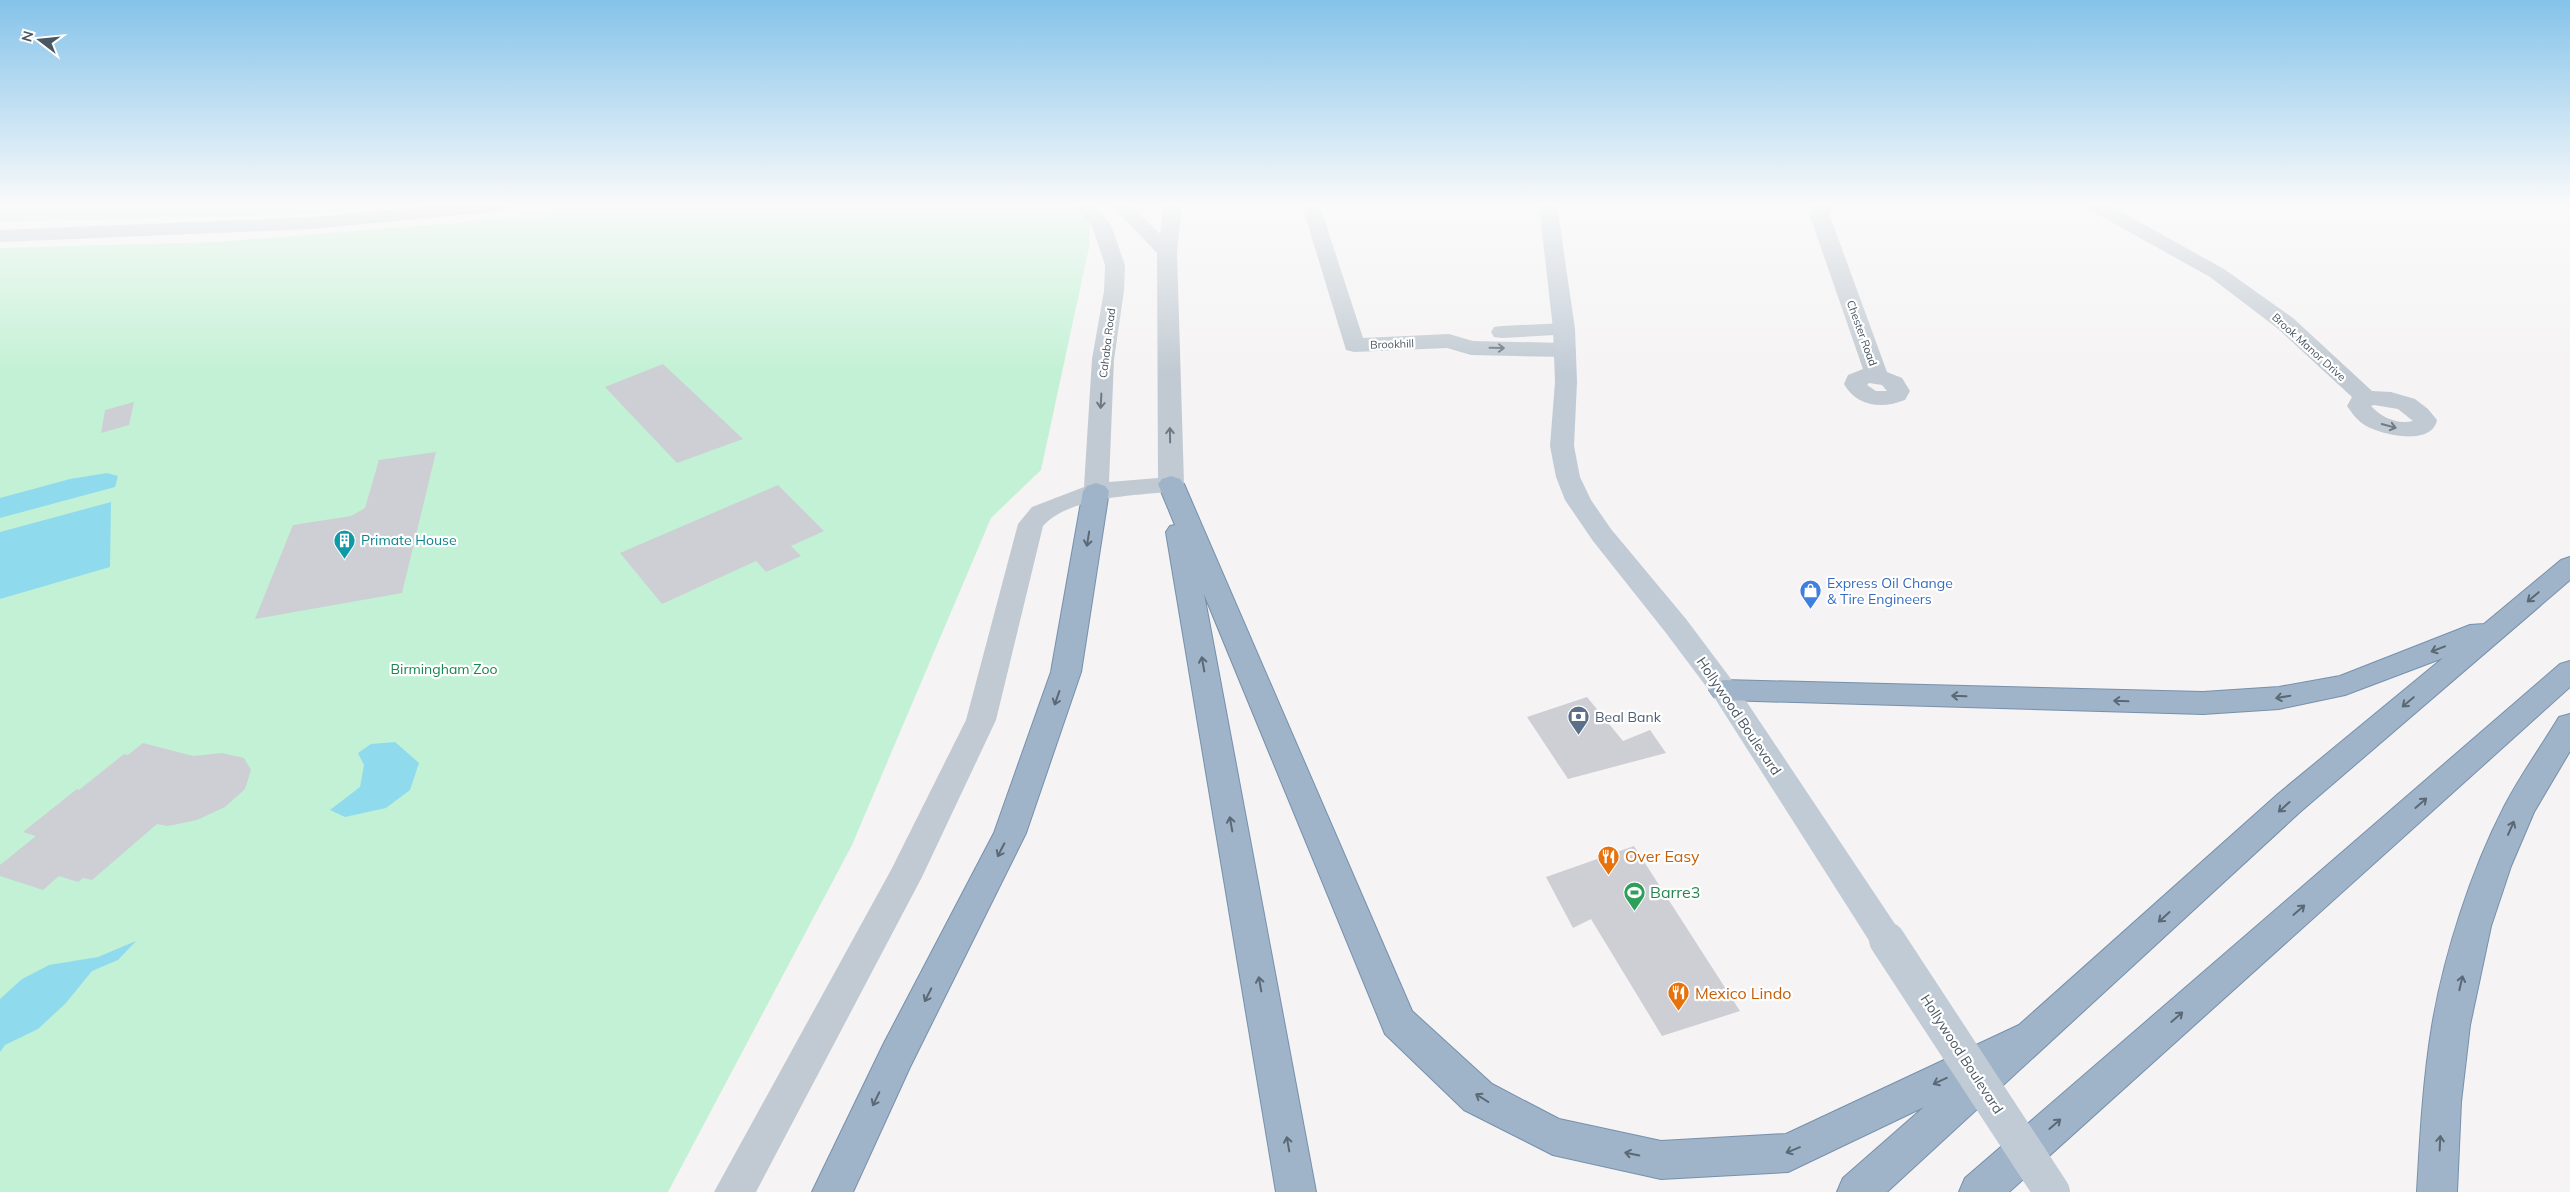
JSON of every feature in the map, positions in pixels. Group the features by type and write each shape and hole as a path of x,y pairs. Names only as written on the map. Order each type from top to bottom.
{"highway":[{"path":"1171,484 1398,1022 1478,1097 1553,1136 1661,1160 1788,1153 2032,1038"},
{"path":"1171,484 1296,1192"},
{"path":"832,1192 898,1055 1010,833 1066,672 1096,491"},
{"path":"1857,1192 2032,1038 2289,803 2570,566"},
{"path":"1724,690 2204,703 2278,698 2345,685 2500,625"},
{"path":"1980,1192 2570,671"},
{"path":"2437,1192 2442,1102 2451,1024 2474,926 2494,866 2519,809 2570,725"}],"main road":[{"name":"Hollywood Boulevard","path":"1555,261 1564,339 1566,382 1562,446 1568,477 1578,500 1602,535 1676,626 1724,690 2052,1192"}],"street":[{"name":"Cahaba Road","path":"1096,491 1104,359 1114,291 1115,265 1113,261"},
{"path":"734,1192 905,877 981,720 1031,524 1041,513 1096,491 1171,484 1167,261"},
{"name":"Brookhill","path":"1328,261 1354,345 1449,341 1471,348 1564,339"},
{"name":"Chester Road","path":"1836,261 1877,376"},
{"name":"Brook Manor Drive","path":"2195,261 2217,273 2285,323 2366,398"}],"green space":[{"name":"Birmingham Zoo","path":"0,261 1086,261 1041,470 991,518 852,845 668,1192 0,1192"}],"water":[{"path":"107,473 118,476 115,487 0,518 0,498 70,479"},
{"path":"111,502 110,567 0,599 0,532"},
{"path":"395,742 419,763 410,790 386,808 345,817 330,810 360,787 364,765 358,753 371,744"},
{"path":"136,941 118,960 92,971 66,1003 38,1029 5,1045 0,1052 0,999 22,979 49,965 98,957"}],"building":[{"path":"663,364 743,439 677,463 605,387"},
{"path":"134,402 129,425 101,433 105,410"},
{"name":"Primate House","path":"436,452 402,593 255,619 293,525 351,516 365,508 379,460"},
{"path":"778,485 824,531 791,546 801,556 766,572 756,561 662,604 620,553"},
{"name":"Beal Bank","path":"1587,697 1623,741 1650,730 1666,753 1568,779 1527,717"},
{"path":"143,743 193,756 222,753 244,758 251,770 245,789 225,807 197,820 168,826 157,824 92,880 83,878 78,882 59,876 43,890 0,876 0,865 36,836 23,832 124,754 128,755"},
{"path":"1634,846 1740,1011 1662,1036 1591,919 1573,928 1546,877"}],"place":[{"name":"Primate House","path":"345,559"},
{"name":"Express Oil Change & Tire Engineers","path":"1811,610"},
{"name":"Beal Bank","path":"1579,736"},
{"name":"Over Easy","path":"1609,875"},
{"name":"Barre3","path":"1634,911"},
{"name":"Mexico Lindo","path":"1679,1012"}]}
